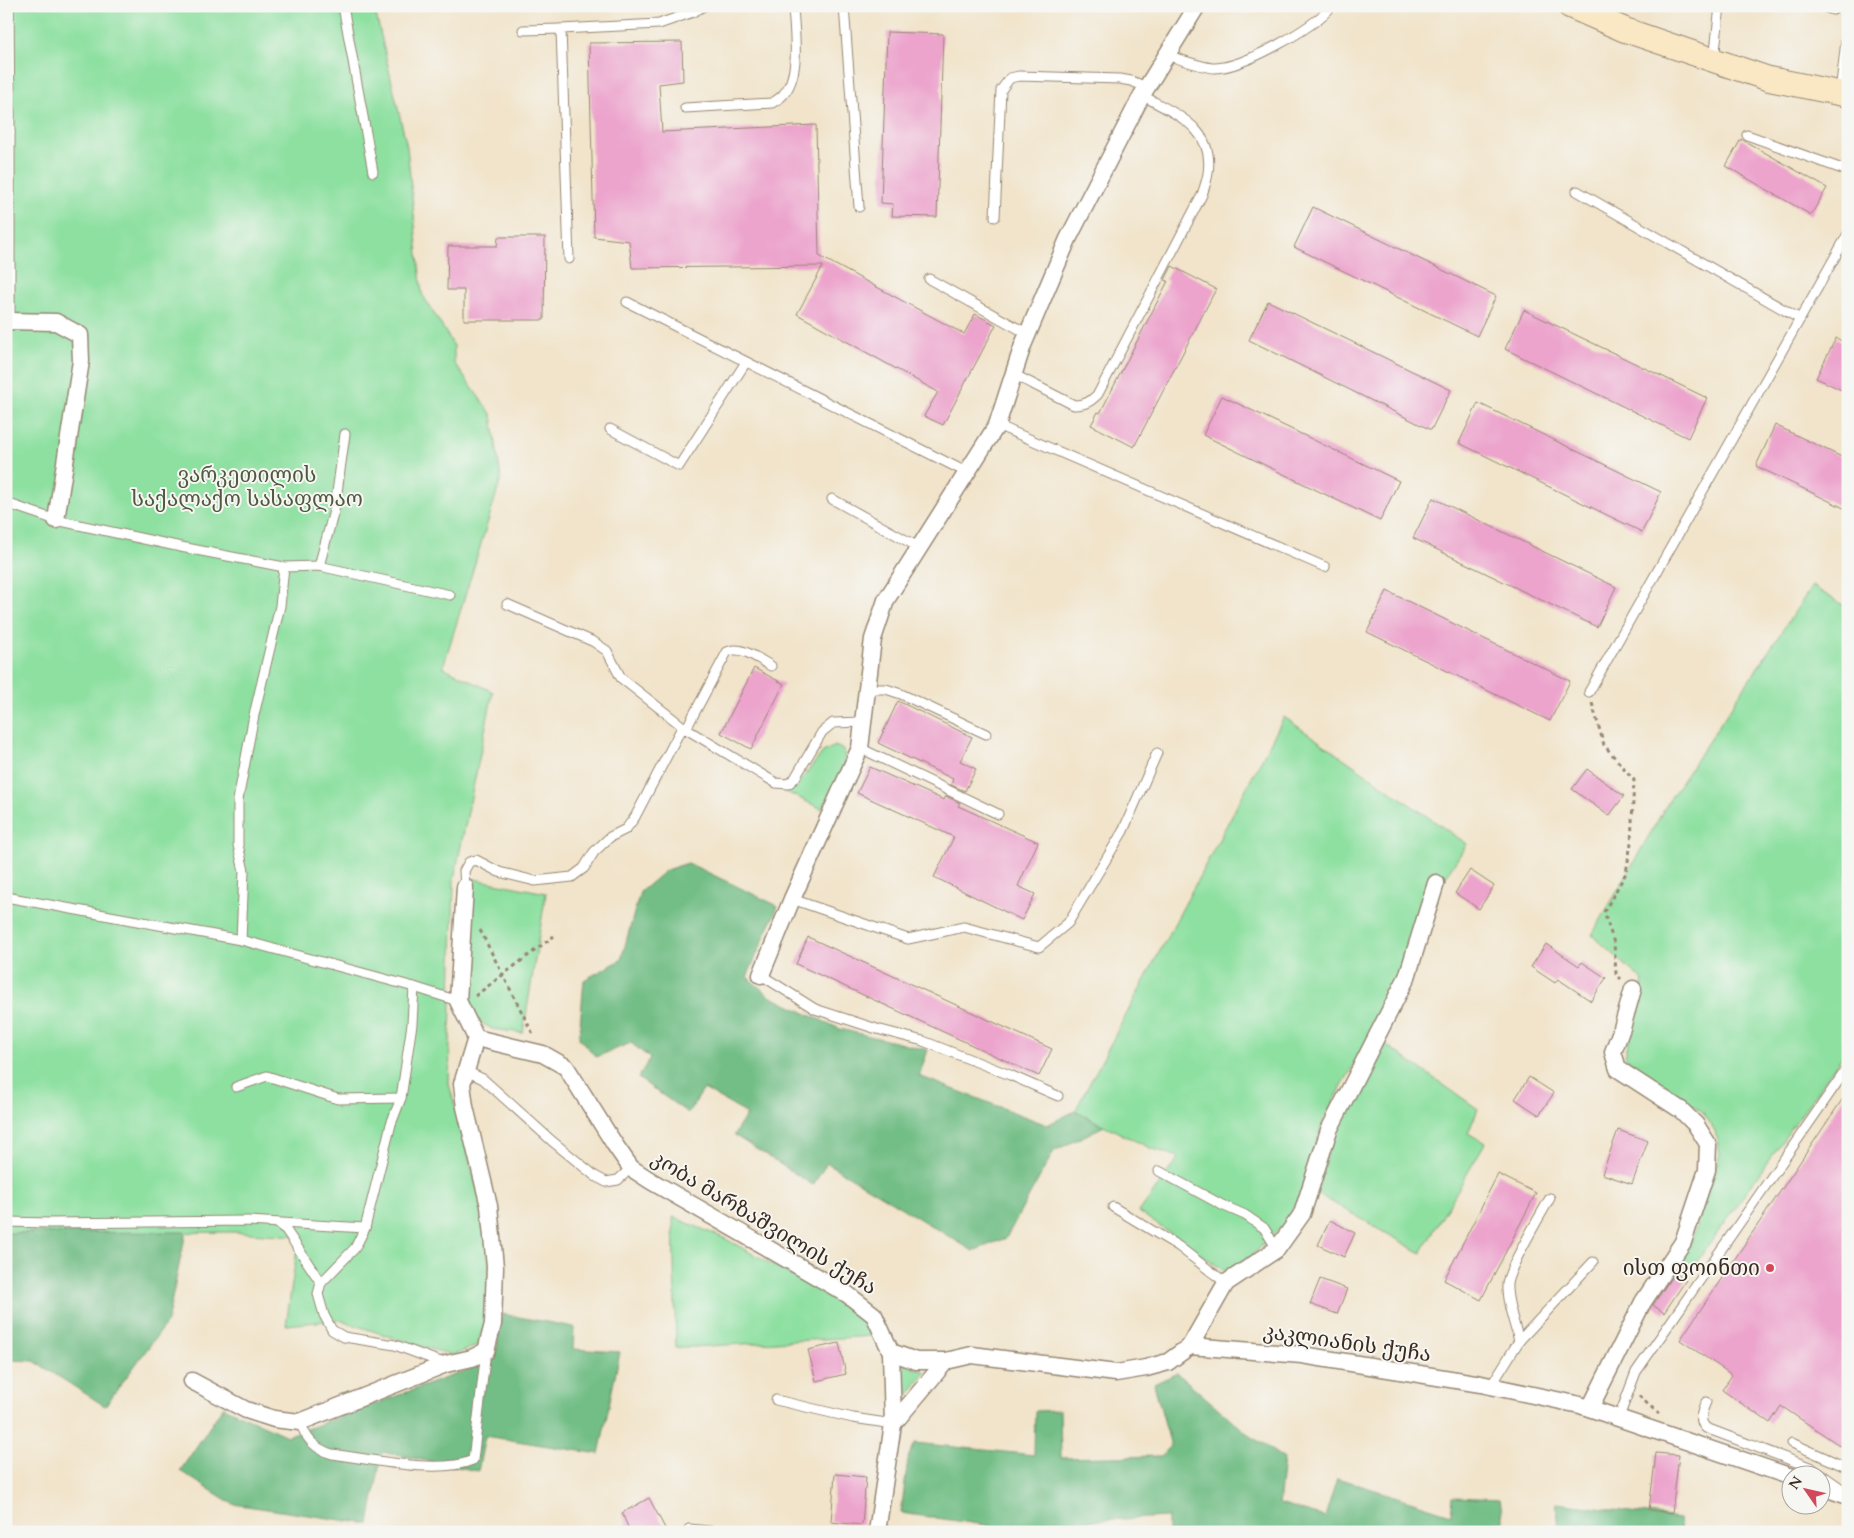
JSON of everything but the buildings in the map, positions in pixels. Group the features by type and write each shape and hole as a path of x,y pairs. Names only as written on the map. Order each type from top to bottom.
{"street":[{"path":"761,975 792,899 860,748 873,639 886,600 997,426 1028,334 1068,239 1144,91 1197,6"},
{"path":"1570,6 1625,30 1769,79 1844,94"},
{"path":"8,321 56,322 80,335 81,362 56,520"},
{"path":"891,1352 916,1361 946,1360 972,1355 1116,1372 1146,1368 1168,1362 1190,1346 1226,1282 1277,1249 1302,1214 1329,1130 1407,976 1436,883"},
{"path":"192,1381 246,1410 274,1419 300,1422 446,1364 472,1358 486,1350 493,1324 495,1267 489,1206 465,1107 462,1084 476,1038 460,1004 464,893"},
{"path":"1590,1408 1643,1302 1683,1242 1707,1170 1708,1144 1696,1125 1681,1110 1618,1069 1613,1052 1633,990"},
{"name":"კობა მარზაშვილის ქუჩა","path":"476,1038 544,1054 566,1068 631,1168 847,1294 874,1315 891,1352 894,1424 877,1532"},
{"name":"კაკლიანის ქუჩა","path":"1190,1346 1302,1356 1491,1386 1590,1408 1782,1474"},
{"path":"894,1424 946,1360"},
{"path":"1832,1490 1848,1495"}],"lane":[{"path":"8,321 9,6"},
{"path":"343,6 373,172"},
{"path":"523,30 659,24 704,6"},
{"path":"684,108 772,103 782,96 791,82 795,68 793,6"},
{"path":"844,6 859,207"},
{"path":"1167,55 1215,68 1242,62 1276,46 1309,27 1332,6"},
{"path":"1714,60 1720,6"},
{"path":"1822,6 1833,10"},
{"path":"1844,94 1848,23"},
{"path":"562,28 569,259"},
{"path":"995,217 1001,90 1010,78 1019,76 1131,81 1192,124 1203,137 1207,153 1208,173 1202,196 1098,394 1084,405 1074,404 1014,374"},
{"path":"1747,135 1848,170"},
{"path":"1577,191 1800,319"},
{"path":"1588,692 1848,234"},
{"path":"929,279 1028,334"},
{"path":"627,302 968,473"},
{"path":"610,428 679,466 746,362"},
{"path":"997,426 1325,567"},
{"path":"319,566 335,507 345,434"},
{"path":"832,499 920,548"},
{"path":"6,503 56,520 284,567 319,566 450,595"},
{"path":"241,940 244,871 238,845 238,800 254,715 280,606 284,567"},
{"path":"507,604 594,642 607,651 622,678 686,730 776,783 788,784 795,778 822,732 833,723 863,722"},
{"path":"464,893 464,871 469,862 476,860 499,872 535,881 572,877 584,868 594,852 610,836 626,829 636,817 676,737 680,732 686,730 727,652 739,650 771,666"},
{"path":"866,689 886,690 901,694 986,734"},
{"path":"860,748 998,814"},
{"path":"792,899 908,938 964,927 1039,947 1068,923 1123,831 1158,753"},
{"path":"6,896 241,940 414,987 460,1004"},
{"path":"761,975 815,1008 877,1029 923,1041 1010,1074 1058,1096"},
{"path":"414,987 412,1024 401,1098 391,1124 365,1228 354,1248 321,1283 318,1294 324,1315 332,1330 344,1337 395,1345 446,1364"},
{"path":"1619,1417 1641,1364 1848,1067"},
{"path":"466,1071 483,1079 552,1141 595,1176 606,1182 618,1180 631,1168"},
{"path":"236,1087 267,1076 338,1099 401,1098"},
{"path":"1159,1171 1222,1205 1246,1215 1264,1228 1277,1249"},
{"path":"1519,1341 1508,1298 1507,1284 1512,1269 1550,1198"},
{"path":"1113,1207 1178,1246 1226,1282"},
{"path":"6,1222 248,1221 365,1228"},
{"path":"278,1224 286,1230 321,1283"},
{"path":"1491,1386 1519,1341 1593,1262"},
{"path":"300,1422 304,1435 322,1451 332,1454 433,1468 463,1465 473,1460 486,1350"},
{"path":"776,1400 853,1418 894,1424"},
{"path":"1706,1402 1701,1416 1702,1425 1706,1428 1812,1468 1827,1477 1848,1495"},
{"path":"1792,1443 1848,1468"},
{"path":"689,1529 719,1532"}],"path":[{"path":"1588,692 1604,745 1634,780 1631,843 1626,873 1604,912 1614,943 1616,974 1633,990"},
{"path":"464,893 502,975 544,1054"},
{"path":"460,1004 554,936"}],"green space":[{"name":"ვარკეთილის საქალაქო სასაფლაო","path":"6,6 374,6 407,147 422,294 454,346 454,363 492,415 501,479 443,667 493,692 454,879 449,1084 481,1203 489,1266 485,1324 477,1346 453,1355 339,1320 286,1325 299,1236 233,1232 6,1233"},
{"path":"1812,586 1848,608 1848,1048 1689,1273 1674,1263 1691,1242 1720,1154 1715,1131 1703,1112 1634,1066 1625,1056 1643,981 1592,935 1670,799"},
{"path":"1284,717 1467,844 1445,878 1433,873 1400,976 1324,1119 1299,1197 1286,1223 1252,1255 1228,1273 1139,1212 1179,1157 1150,1148 1075,1111"},
{"path":"835,746 844,750 845,763 822,809 784,791 799,782 823,752"},
{"path":"688,863 778,906 747,977 771,997 840,1029 928,1050 919,1076 1047,1125 1075,1111 1104,1126 1054,1151 1006,1238 973,1251 827,1163 813,1185 734,1135 747,1114 704,1089 688,1113 638,1078 650,1058 631,1043 596,1057 579,1038 584,980 621,960 640,892 666,870"},
{"path":"474,879 546,893 523,1033 492,1029 480,1022 466,1001"},
{"path":"1382,1042 1478,1109 1468,1133 1485,1143 1421,1253 1316,1193 1333,1135"},
{"path":"673,1217 724,1238 834,1299 860,1318 874,1336 676,1348"},
{"path":"186,1232 167,1322 105,1406 34,1361 6,1360 6,1233"},
{"path":"502,1314 574,1327 573,1349 620,1352 599,1454 485,1436 478,1471 382,1452 369,1524 233,1504 180,1471 223,1407 287,1436 495,1360"},
{"path":"900,1363 926,1372 901,1404"},
{"path":"1177,1373 1248,1434 1284,1459 1279,1504 1325,1517 1337,1478 1451,1514 1453,1497 1500,1499 1505,1532 1168,1532 1168,1517 1076,1521 1075,1532 993,1532 993,1526 901,1513 908,1459 915,1443 1034,1455 1035,1411 1060,1410 1061,1458 1161,1456 1171,1446 1154,1384"},
{"path":"1556,1503 1679,1518 1681,1532 1558,1532"}],"place":[{"name":"ისთ ფოინთი","path":"1770,1268"}]}
